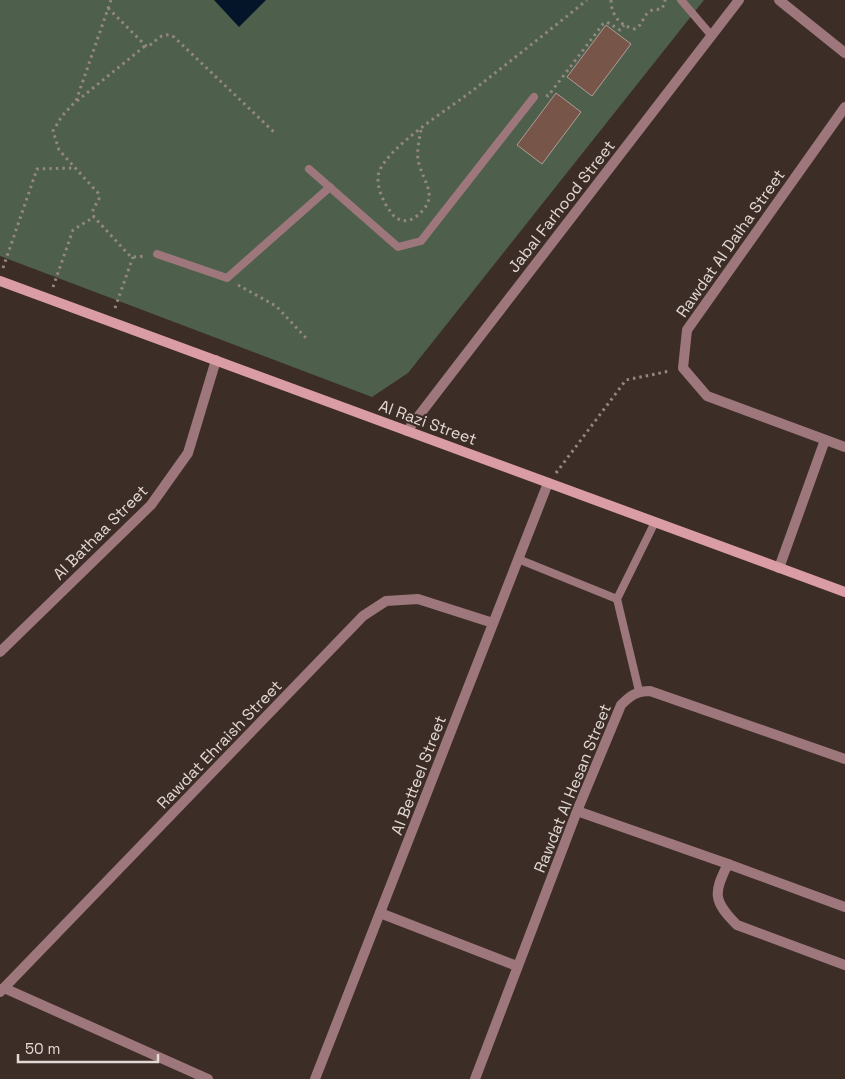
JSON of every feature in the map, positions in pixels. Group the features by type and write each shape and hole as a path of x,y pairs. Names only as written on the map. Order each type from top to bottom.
{"street":[{"name":"Jabal Farhood Street","path":"407,431 711,35 740,0"},
{"path":"779,0 845,53"},
{"name":"Rawdat Al Daiha Street","path":"683,368 687,330 844,108"},
{"name":"Al Razi Street","path":"0,280 845,592"},
{"name":"Al Bathaa Street","path":"0,652 151,505 188,453 216,360"},
{"path":"683,368 707,396 845,448"},
{"path":"779,568 825,440"},
{"name":"Al Betteel Street","path":"315,1079 548,483"},
{"name":"Rawdat Ehraish Street","path":"2,990 364,616 386,601 418,599 493,623"},
{"path":"639,691 650,691 845,759"},
{"name":"Rawdat Al Hesan Street","path":"475,1079 576,811 621,705 630,696 639,691"},
{"path":"576,811 845,907"},
{"path":"728,864 718,883 718,899 723,911 737,924 845,965"},
{"path":"380,913 517,966"},
{"path":"2,990 208,1079"}],"lane":[{"path":"681,0 711,35"},
{"path":"309,169 398,247 421,241 534,97"},
{"path":"157,254 226,278 330,187"},
{"path":"639,691 616,600 655,522"},
{"path":"518,559 616,600"}],"path":[{"path":"76,102 111,0"},
{"path":"421,130 419,163 426,179 430,196 423,211 413,220 399,220 393,216 382,198 378,174 385,160 393,151 587,0"},
{"path":"611,0 614,15 624,25 632,29 638,28 651,10 662,9 665,0"},
{"path":"108,8 145,46"},
{"path":"534,97 539,90 548,96 603,24 607,22 620,30 624,25"},
{"path":"133,257 94,217 92,212 94,206 99,201 98,193 59,150 53,131 62,116 76,102 145,46 148,47 162,35 172,35 276,134"},
{"path":"0,277 37,169 74,168"},
{"path":"49,298 73,230 94,217"},
{"path":"133,257 157,254"},
{"path":"111,321 133,257"},
{"path":"226,278 276,306 308,340"},
{"path":"548,483 626,380 683,368"}],"green space":[{"path":"0,0 704,0 408,373 372,397 0,256"}],"water":[{"path":"214,0 266,0 239,27"}],"building":[{"path":"606,25 631,44 592,96 567,77"},
{"path":"556,93 581,112 542,164 517,145"}]}
